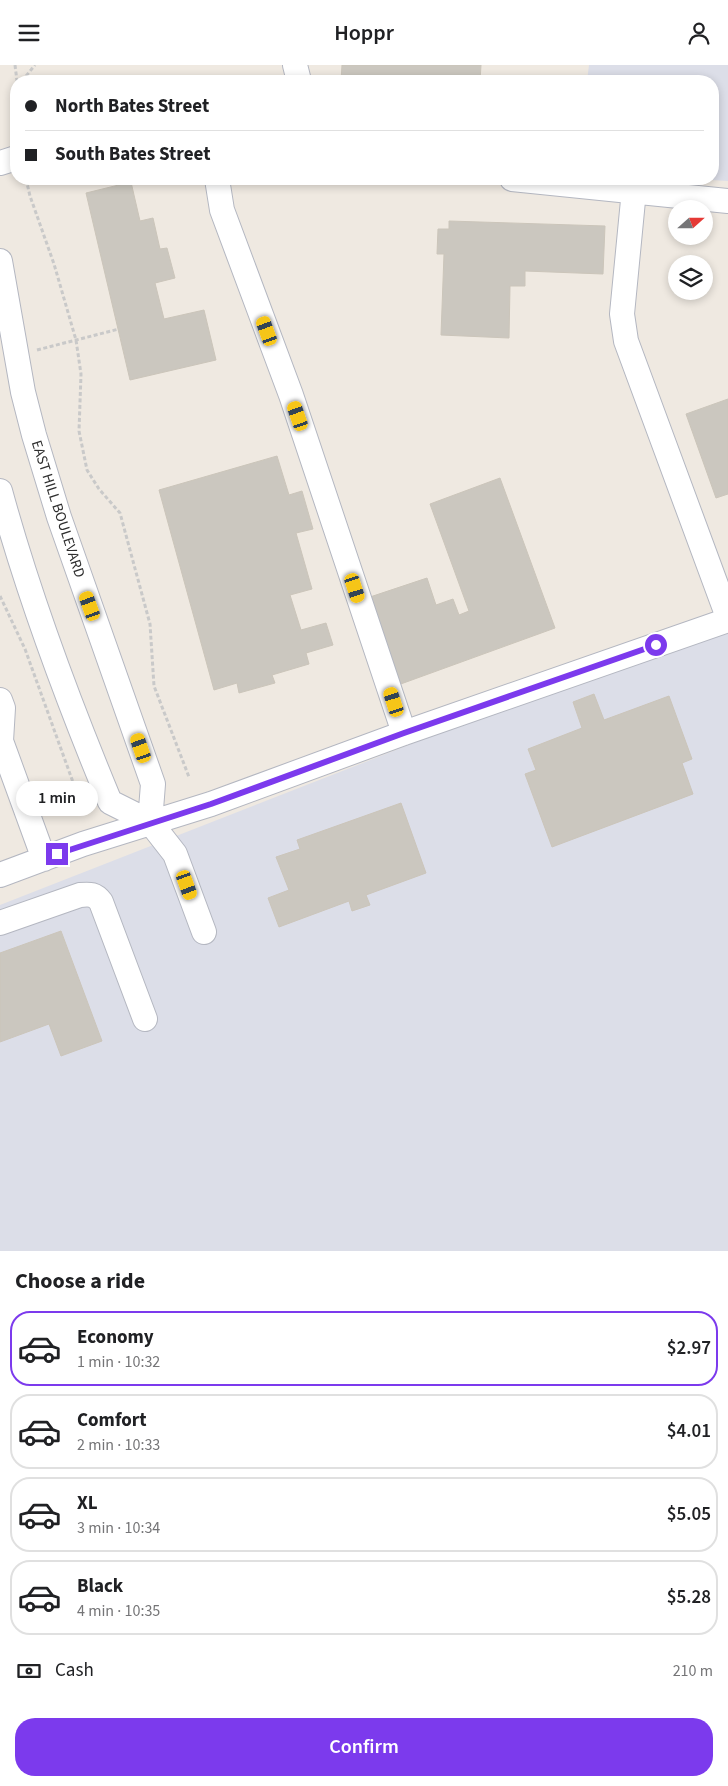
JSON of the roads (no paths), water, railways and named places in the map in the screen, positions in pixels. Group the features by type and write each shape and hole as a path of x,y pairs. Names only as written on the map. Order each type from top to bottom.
{"street":[{"path":"218,185 222,211 290,395 404,733"},
{"path":"579,185 728,201"},
{"path":"0,875 150,822 211,804 728,618 626,341 622,314 634,190"},
{"name":"EAST HILL BOULEVARD","path":"0,261 16,356 32,426 59,517 153,784 150,822"},
{"path":"0,491 32,595 74,714 110,802 150,822 175,854 204,932"},
{"path":"0,700 3,708 1,741 44,859"},
{"path":"0,923 80,895 96,896 102,902 145,1019"}]}
